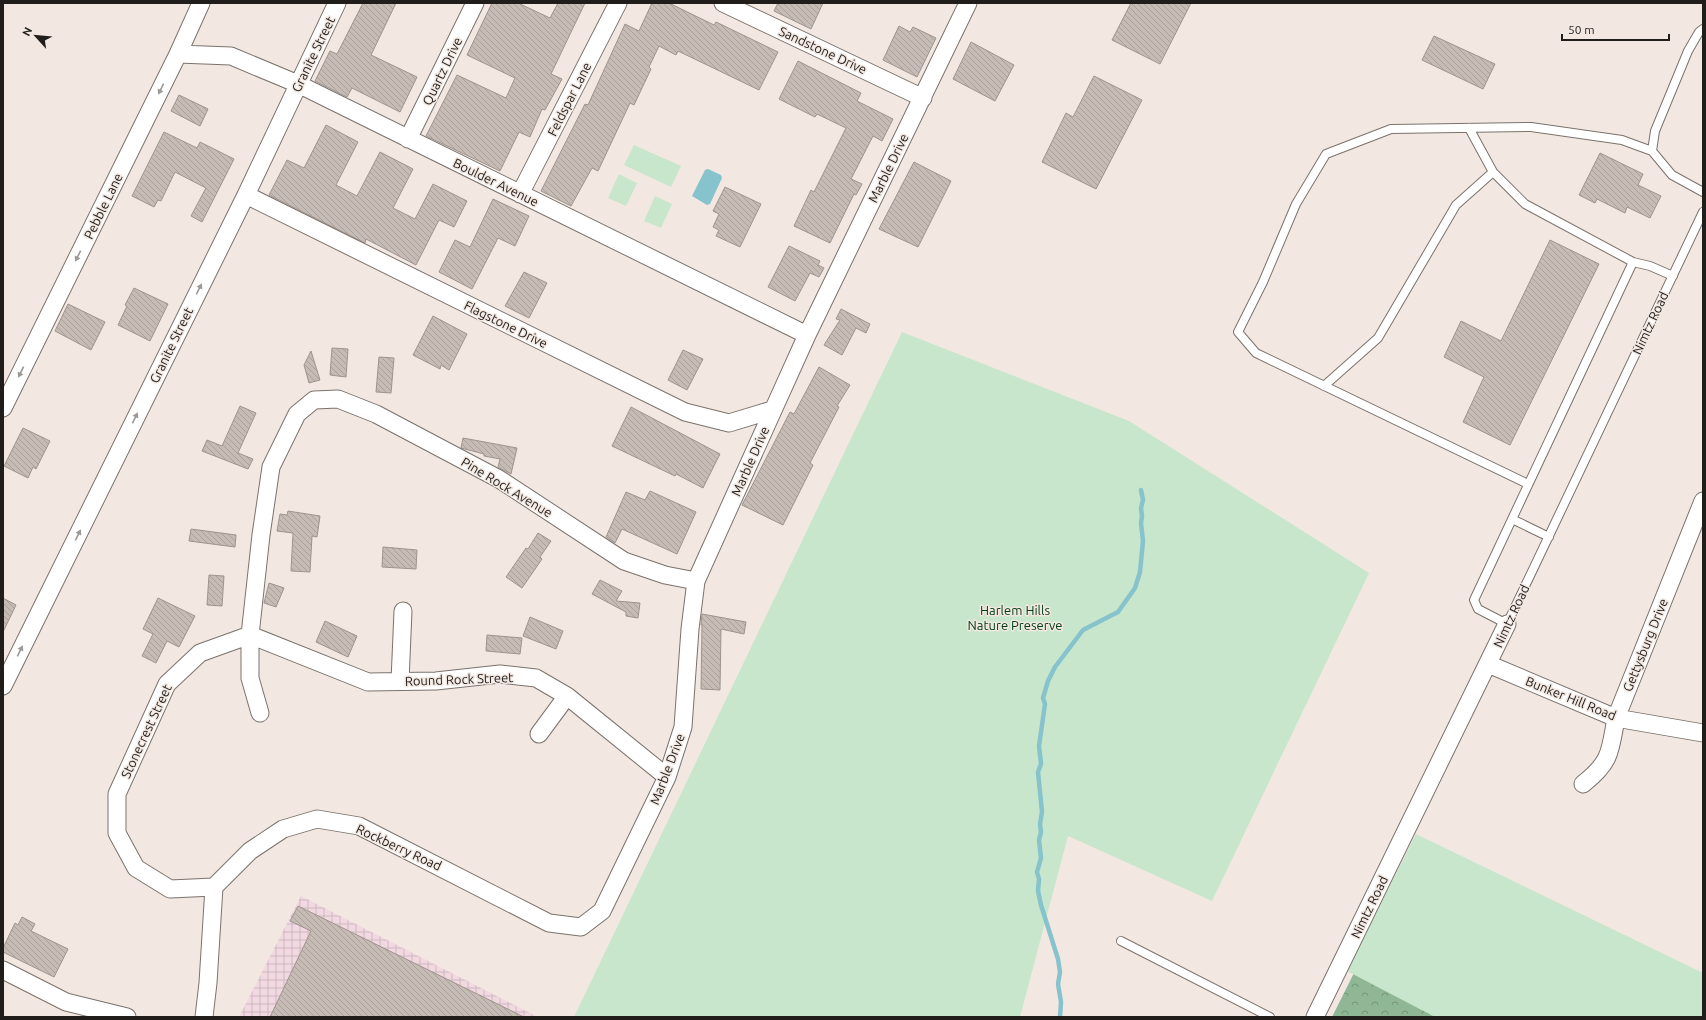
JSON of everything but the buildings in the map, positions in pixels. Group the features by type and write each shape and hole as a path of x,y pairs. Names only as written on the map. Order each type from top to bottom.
{"street":[{"name":"Pebble Lane","path":"3,408 178,54 201,3"},
{"name":"Granite Street","path":"3,686 246,195 337,3"},
{"name":"Quartz Drive","path":"408,139 475,3"},
{"name":"Feldspar Lane","path":"520,194 618,3"},
{"name":"Sandstone Drive","path":"723,3 923,98"},
{"name":"Marble Drive","path":"581,927 602,911 667,777 683,726 690,629 696,581 807,335 968,3"},
{"name":"Boulder Avenue","path":"178,54 231,56 298,84 807,335"},
{"name":"Flagstone Drive","path":"246,195 685,412 729,423 772,410"},
{"name":"Pine Rock Avenue","path":"250,635 261,535 271,467 297,414 314,400 338,399 376,414 499,479 624,562 665,575 696,581"},
{"name":"Gettysburg Drive","path":"1583,784 1597,773 1606,762 1616,718 1701,508"},
{"path":"400,681 403,611"},
{"name":"Nimtz Road","path":"1315,1017 1507,624"},
{"name":"Round Rock Street","path":"250,635 368,682 436,682 500,674 536,678 567,696 667,777"},
{"path":"250,635 250,678 260,714"},
{"name":"Stonecrest Street","path":"214,887 170,889 136,868 117,833 117,794 167,684 200,653 250,635"},
{"name":"Bunker Hill Road","path":"1488,664 1616,718 1703,733"},
{"path":"539,734 567,696"},
{"name":"Rockberry Road","path":"214,887 250,851 283,829 317,819 360,826 549,923 581,927"},
{"path":"204,1017 208,983 214,887"},
{"path":"3,970 66,1002 127,1017"}],"lane":[{"path":"1652,151 1655,131 1688,51 1699,32 1703,29"},
{"path":"1528,484 1256,353 1238,332 1263,282 1296,204 1326,154 1391,129 1531,127 1622,140 1652,151 1672,175 1703,192"},
{"path":"1469,128 1492,172 1525,204 1633,262 1650,266 1672,276"},
{"path":"1324,386 1378,338 1456,205 1492,172"},
{"name":"Nimtz Road","path":"1507,624 1703,212"},
{"path":"1507,624 1478,609 1474,600 1633,262"},
{"path":"1512,519 1549,537"},
{"path":"1121,941 1270,1017"}],"shaded area":[{"path":"301,896 538,1017 239,1017"}],"green space":[{"path":"634,145 681,166 671,187 624,165"},
{"path":"619,174 637,183 626,206 608,198"},
{"path":"655,196 672,204 661,228 644,221"},
{"name":"Harlem Hills Nature Preserve","path":"902,332 1129,421 1369,573 1212,901 1068,836 1020,1017 574,1017"},
{"path":"1416,834 1703,973 1703,1017 1435,1017 1347,971"},
{"path":"1366,949 1461,1017 1332,1017"}],"water":[{"path":"708,169 721,175 722,178 710,204 707,205 692,196 705,170"}],"waterway":[{"path":"1060,1017 1061,1002 1058,984 1060,972 1058,959 1038,891 1039,879 1037,872 1041,858 1039,840 1042,812 1038,772 1041,764 1039,746 1045,704 1043,698 1048,681 1055,667 1083,630 1118,612 1135,588 1140,572 1143,541 1141,523 1141,508 1143,500 1141,490"}]}
